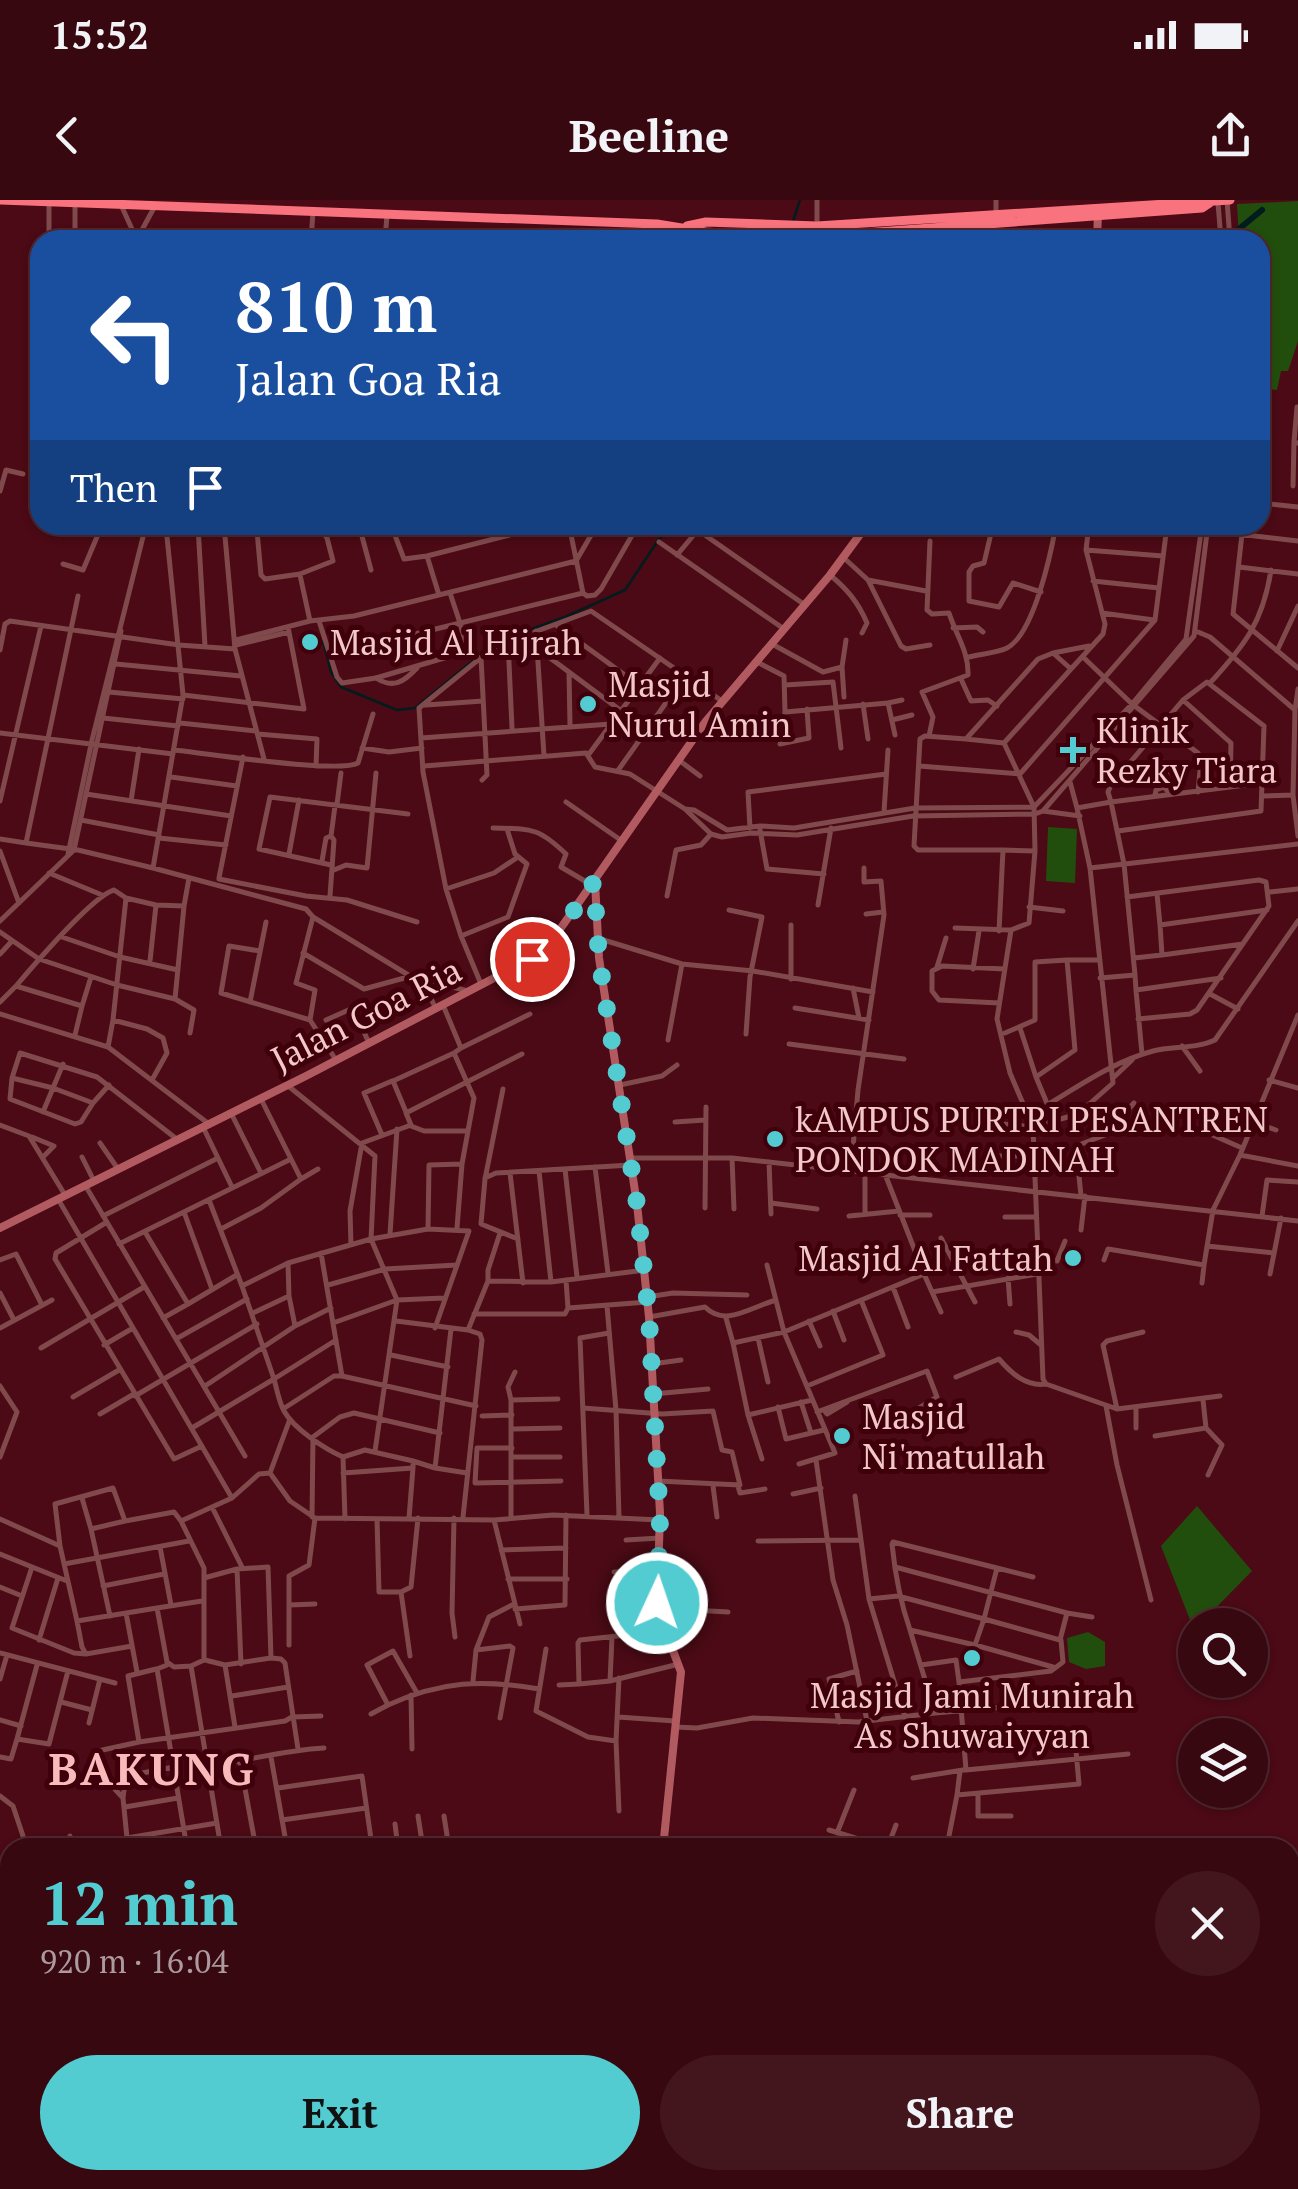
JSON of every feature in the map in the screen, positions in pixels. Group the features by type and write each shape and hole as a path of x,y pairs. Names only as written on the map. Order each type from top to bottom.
{"highway":[{"path":"0,200 155,206 173,203 654,224 699,230"},
{"path":"893,230 1098,213 1174,202 1221,201"},
{"path":"685,226 706,222 817,226 1098,213"}],"main road":[{"path":"1097,230 1098,213"},
{"name":"Jalan Goa Ria","path":"0,1228 287,1086 544,952 722,701 830,576 860,535"},
{"path":"593,884 648,1300 660,1520 657,1608 681,1676 663,1838"}],"street":[{"path":"817,200 817,226"},
{"path":"996,200 996,217"},
{"path":"1221,201 1221,230"},
{"path":"1221,201 1228,230"},
{"path":"48,230 49,202"},
{"path":"75,203 75,230"},
{"path":"121,205 132,230"},
{"path":"142,230 155,206"},
{"path":"311,230 312,212"},
{"path":"386,230 387,215"},
{"path":"654,224 654,230"},
{"path":"1292,486 1298,405"},
{"path":"0,491 6,470 23,474"},
{"path":"1270,504 1298,507"},
{"path":"63,564 84,570 98,535"},
{"path":"70,851 144,535"},
{"path":"154,868 183,697 167,535"},
{"path":"199,535 205,646"},
{"path":"225,535 236,645 264,759"},
{"path":"258,535 263,578 274,580 332,563 325,535"},
{"path":"361,535 371,570"},
{"path":"395,535 404,559 510,535"},
{"path":"571,535 584,594"},
{"path":"0,650 7,622 120,634 179,645 236,645 310,622 450,593 576,561 591,535"},
{"path":"330,655 584,594 596,595 632,535"},
{"path":"677,555 694,535"},
{"path":"705,535 805,605"},
{"path":"990,535 984,564 972,566 970,572 969,601 1000,607 1013,583 1040,592"},
{"path":"969,657 1011,645 1040,592 1054,535"},
{"path":"1004,743 1104,631 1086,550 1088,535"},
{"path":"1020,774 1155,620 1164,535"},
{"path":"1043,810 1193,630 1204,535"},
{"path":"1242,535 1232,612 1298,668"},
{"path":"1250,535 1298,541"},
{"path":"928,736 933,717 922,692 968,675 969,657 949,613 932,614 927,610 930,541"},
{"path":"659,542 784,630"},
{"path":"1086,550 1164,556"},
{"path":"427,556 439,595"},
{"path":"844,558 868,580 900,646 906,649 930,644"},
{"path":"1239,567 1298,572"},
{"path":"1112,1078 1138,1056 1138,1019 1124,864 1108,789 1183,700 1200,685 1210,683 1233,658 1252,632 1266,600 1271,570"},
{"path":"300,574 310,622"},
{"path":"830,576 849,591 861,610 867,625 862,633"},
{"path":"868,580 926,591"},
{"path":"1093,581 1159,588"},
{"path":"319,621 342,683 376,678 468,651 450,593"},
{"path":"26,843 78,596"},
{"path":"1277,651 1298,606"},
{"path":"481,986 446,889 417,713 422,706 508,641 591,611 722,701"},
{"path":"1102,614 1155,620"},
{"path":"556,625 640,686"},
{"path":"0,802 40,626"},
{"path":"954,628 977,627 983,632"},
{"path":"109,692 304,709 288,630"},
{"path":"1193,630 1210,637 1295,710"},
{"path":"536,631 544,756"},
{"path":"0,921 70,851 81,820 120,634"},
{"path":"844,697 842,668 846,640"},
{"path":"508,641 512,729"},
{"path":"772,644 823,672 842,668"},
{"path":"966,739 1038,659 1053,652 1092,646"},
{"path":"538,649 647,730"},
{"path":"1053,652 1072,669"},
{"path":"482,657 488,775 482,780"},
{"path":"1082,657 1134,705 1200,756 1198,792"},
{"path":"424,766 586,754 660,658"},
{"path":"757,662 782,673 784,722"},
{"path":"116,664 242,676"},
{"path":"569,672 570,726"},
{"path":"619,769 685,676"},
{"path":"960,677 972,701 988,700 996,706"},
{"path":"785,686 832,682 841,748"},
{"path":"1117,832 1258,813 1264,726 1210,683"},
{"path":"1090,868 1298,840 1293,795 1298,689"},
{"path":"785,712 902,700"},
{"path":"1183,700 1232,743 1230,787"},
{"path":"422,706 483,701"},
{"path":"888,703 895,735"},
{"path":"863,704 868,739"},
{"path":"780,744 809,738 807,709"},
{"path":"0,733 316,766 351,766 358,762 373,714"},
{"path":"892,720 912,715"},
{"path":"104,718 316,740 316,766"},
{"path":"421,738 611,724"},
{"path":"1004,743 928,736 920,739 914,812 916,849 1035,851"},
{"path":"955,928 999,931 1028,925 1035,810 1004,743"},
{"path":"362,748 389,752 422,748"},
{"path":"131,801 139,749"},
{"path":"884,816 888,750"},
{"path":"586,754 594,767 619,769 658,791 686,809 711,834 722,837 751,830"},
{"path":"1156,756 1169,768 1170,794"},
{"path":"218,882 243,757"},
{"path":"680,761 700,776"},
{"path":"919,766 1020,774"},
{"path":"330,896 334,840 331,836 341,773"},
{"path":"376,773 373,809 367,868 333,867 258,847 270,798 299,800 373,809 408,814"},
{"path":"751,830 748,792 886,774"},
{"path":"170,776 238,786"},
{"path":"994,1123 1033,1127 1083,1111 1112,1084 1090,868 1078,808 1067,780"},
{"path":"1035,810 1067,780"},
{"path":"1078,808 1262,783"},
{"path":"86,794 231,816"},
{"path":"1262,796 1293,795"},
{"path":"289,854 299,800"},
{"path":"566,802 622,842"},
{"path":"686,809 728,830 794,828 914,812 1043,810 1080,816"},
{"path":"772,830 797,834 884,816"},
{"path":"81,820 226,845"},
{"path":"494,828 528,828 544,833 566,854 561,867 593,884"},
{"path":"461,936 509,916 527,868 526,862 518,857 508,828"},
{"path":"818,905 831,828"},
{"path":"760,830 768,869 824,874"},
{"path":"668,896 676,850 701,844 711,834"},
{"path":"322,861 326,838 331,836"},
{"path":"0,839 190,878 306,896 330,896 417,922"},
{"path":"0,850 19,903"},
{"path":"999,931 1003,850"},
{"path":"446,889 494,873 518,857"},
{"path":"852,1172 884,912 881,881 864,882 864,868"},
{"path":"49,873 103,896"},
{"path":"175,999 190,878"},
{"path":"1128,896 1259,880 1268,884 1270,892 1267,910 1192,1014 1138,1019"},
{"path":"218,882 306,909 410,976 468,991"},
{"path":"1270,892 1298,889"},
{"path":"0,1002 38,959 112,890 126,898 156,905 184,906"},
{"path":"1157,894 1162,955"},
{"path":"306,896 306,909"},
{"path":"108,1047 126,898"},
{"path":"150,963 156,905"},
{"path":"1029,907 1063,912"},
{"path":"729,910 761,915 746,1034"},
{"path":"1160,925 1267,910"},
{"path":"866,914 884,912"},
{"path":"310,1020 315,990 296,983 313,917"},
{"path":"1047,1105 1110,1066 1215,1040 1298,921"},
{"path":"250,1002 266,922"},
{"path":"791,925 791,979"},
{"path":"1011,930 998,1026 1010,1073 1033,1127 1034,1217 1046,1384"},
{"path":"973,969 979,931"},
{"path":"0,932 38,959 117,986 175,999 194,1010 190,1033"},
{"path":"62,937 120,957 178,970"},
{"path":"598,938 682,964 753,971 874,992"},
{"path":"946,938 937,967 932,971 936,998 1000,1002"},
{"path":"0,954 12,941"},
{"path":"1134,958 1245,943"},
{"path":"260,952 229,946 221,993 310,1020 336,1060"},
{"path":"303,953 364,989 410,976"},
{"path":"1036,1077 1075,1050 1066,960"},
{"path":"1005,1033 1035,1020 1035,963 1098,960"},
{"path":"668,1040 682,964"},
{"path":"937,967 1005,969"},
{"path":"1100,978 1135,975"},
{"path":"75,1035 90,977"},
{"path":"1136,990 1221,978"},
{"path":"422,980 439,1007 474,1098 462,1164 457,1230"},
{"path":"16,986 82,1006"},
{"path":"853,988 860,1018"},
{"path":"1210,994 1238,1010"},
{"path":"795,1008 869,1020"},
{"path":"326,1020 354,1009 369,1043"},
{"path":"0,1014 108,1047 206,1126 232,1187"},
{"path":"382,1135 364,1093 530,1014"},
{"path":"1202,1282 1212,1210 1298,1015"},
{"path":"113,1020 147,1029 166,1041 167,1052 152,1080"},
{"path":"1020,1028 1054,1120"},
{"path":"789,1044 904,1059"},
{"path":"1182,1046 1200,1071"},
{"path":"108,1086 78,1124 9,1098 20,1052 94,1076 108,1086 178,1140"},
{"path":"406,1112 522,1054"},
{"path":"43,1112 63,1064"},
{"path":"618,1085 662,1076 677,1065"},
{"path":"12,1078 93,1102"},
{"path":"1270,1080 1298,1088"},
{"path":"393,1081 411,1125"},
{"path":"287,1086 362,1143 376,1160 372,1239 397,1300 374,1451"},
{"path":"503,1088 484,1179 481,1224 518,1240"},
{"path":"261,1099 301,1180"},
{"path":"1082,1230 1083,1196 1076,1146 1105,1135 1134,1103"},
{"path":"705,1208 706,1107"},
{"path":"232,1113 262,1173"},
{"path":"674,1122 705,1120"},
{"path":"1252,1122 1276,1130"},
{"path":"0,1125 54,1146 43,1156"},
{"path":"362,1143 411,1125 424,1131 467,1131"},
{"path":"390,1234 397,1129"},
{"path":"1208,1133 1241,1151 1298,1166"},
{"path":"29,1136 43,1156 80,1238 232,1498"},
{"path":"100,1143 118,1168"},
{"path":"351,1245 350,1211 362,1143"},
{"path":"992,1156 1034,1156"},
{"path":"82,1157 105,1219 245,1456"},
{"path":"202,1446 174,1459 54,1258 105,1219 218,1158"},
{"path":"484,1179 491,1174 584,1165 732,1158 1298,1220"},
{"path":"732,1158 734,1209"},
{"path":"119,1244 292,1159"},
{"path":"769,1162 771,1214"},
{"path":"428,1228 429,1165 462,1164"},
{"path":"594,1167 608,1274"},
{"path":"565,1169 577,1277"},
{"path":"221,1229 318,1170"},
{"path":"538,1171 551,1282"},
{"path":"865,1172 866,1214"},
{"path":"510,1173 523,1283"},
{"path":"886,1174 941,1312"},
{"path":"1262,1216 1267,1180 1298,1182"},
{"path":"208,1200 257,1324 283,1409 290,1420 343,1457"},
{"path":"770,1203 817,1210"},
{"path":"184,1212 212,1290"},
{"path":"848,1216 930,1214"},
{"path":"1005,1217 1034,1217"},
{"path":"1270,1274 1281,1218"},
{"path":"242,1286 288,1263 390,1234 428,1228 469,1231 436,1328"},
{"path":"145,1232 188,1304"},
{"path":"468,1330 488,1281 500,1233"},
{"path":"1104,1260 1111,1237"},
{"path":"941,1238 975,1302"},
{"path":"1038,1257 1056,1261 1065,1241"},
{"path":"1206,1246 1274,1253"},
{"path":"1108,1248 1204,1265"},
{"path":"321,1253 342,1376"},
{"path":"0,1260 16,1254 42,1305"},
{"path":"288,1263 295,1326"},
{"path":"327,1286 386,1269 457,1265"},
{"path":"767,1266 784,1332 835,1453 799,1464"},
{"path":"488,1281 551,1282 644,1270"},
{"path":"733,1343 784,1332 924,1274"},
{"path":"932,1292 1038,1274"},
{"path":"162,1318 236,1276"},
{"path":"1008,1278 1010,1304"},
{"path":"473,1314 561,1315 568,1312 566,1280"},
{"path":"41,1348 144,1287"},
{"path":"893,1287 908,1328"},
{"path":"0,1293 14,1320"},
{"path":"568,1308 607,1306 673,1294 747,1295"},
{"path":"253,1313 289,1296"},
{"path":"333,1322 397,1300 444,1298"},
{"path":"176,1339 247,1299"},
{"path":"0,1328 52,1300"},
{"path":"649,1317 707,1307 716,1317 726,1318 774,1300"},
{"path":"807,1386 883,1355 862,1300"},
{"path":"607,1306 616,1410 619,1517"},
{"path":"205,1386 295,1326 330,1308"},
{"path":"833,1311 844,1340"},
{"path":"726,1318 762,1459"},
{"path":"395,1321 480,1334 463,1518"},
{"path":"809,1321 820,1346"},
{"path":"100,1414 257,1324"},
{"path":"104,1345 133,1328"},
{"path":"435,1468 451,1329"},
{"path":"1016,1332 1029,1335 1043,1347"},
{"path":"1117,1409 1103,1345 1143,1332"},
{"path":"587,1516 580,1338 609,1333"},
{"path":"758,1338 768,1382"},
{"path":"192,1428 336,1340"},
{"path":"390,1355 448,1367"},
{"path":"956,1377 999,1359 1008,1372 1031,1384 1046,1384 1117,1409 1220,1396"},
{"path":"652,1364 681,1360"},
{"path":"73,1397 119,1370"},
{"path":"820,1410 927,1370 937,1396 911,1413"},
{"path":"511,1518 512,1414 508,1387 515,1372"},
{"path":"283,1409 334,1376 476,1406"},
{"path":"0,1386 17,1412 0,1457"},
{"path":"653,1394 708,1389"},
{"path":"511,1400 558,1399"},
{"path":"748,1415 812,1400"},
{"path":"1203,1400 1206,1428 1222,1445 1208,1475"},
{"path":"801,1402 811,1433"},
{"path":"1106,1406 1152,1600"},
{"path":"584,1408 713,1411 722,1450 732,1452 739,1492 765,1490"},
{"path":"778,1408 786,1439 825,1430"},
{"path":"1136,1408 1136,1428"},
{"path":"314,1437 340,1417 354,1413 440,1432"},
{"path":"482,1416 512,1414"},
{"path":"270,1473 290,1420"},
{"path":"512,1429 560,1428"},
{"path":"1155,1436 1206,1428"},
{"path":"289,1645 289,1576 308,1567 314,1518 314,1437"},
{"path":"512,1448 477,1448 474,1483 562,1481"},
{"path":"343,1457 356,1451 374,1451 413,1464 468,1473"},
{"path":"343,1457 344,1519"},
{"path":"511,1457 560,1457"},
{"path":"816,1460 833,1580 867,1722"},
{"path":"344,1473 413,1464"},
{"path":"409,1518 413,1464"},
{"path":"181,1521 232,1498 256,1476 270,1473"},
{"path":"270,1473 290,1501 314,1518 494,1520 566,1515 660,1520"},
{"path":"658,1482 739,1486"},
{"path":"713,1486 716,1517"},
{"path":"86,1654 54,1506 116,1488 125,1521"},
{"path":"793,1494 821,1488"},
{"path":"855,1496 869,1600 905,1717"},
{"path":"82,1498 110,1616"},
{"path":"212,1507 240,1569 241,1664"},
{"path":"91,1529 174,1512 204,1568 204,1660"},
{"path":"473,1681 476,1650 488,1617 515,1606 564,1607 566,1515"},
{"path":"377,1519 379,1592 401,1592 412,1587 418,1518"},
{"path":"454,1518 455,1637"},
{"path":"0,1519 60,1546"},
{"path":"494,1520 520,1624"},
{"path":"626,1540 660,1538"},
{"path":"758,1541 859,1540"},
{"path":"64,1564 189,1541"},
{"path":"935,1713 898,1596 893,1542 1033,1577"},
{"path":"160,1547 171,1605"},
{"path":"501,1550 566,1548"},
{"path":"0,1554 68,1582"},
{"path":"32,1567 12,1628 74,1653 132,1646"},
{"path":"204,1578 268,1567 270,1658"},
{"path":"894,1567 1092,1618"},
{"path":"976,1645 997,1568"},
{"path":"614,1572 658,1570"},
{"path":"103,1586 164,1574"},
{"path":"39,1640 58,1578"},
{"path":"508,1579 567,1579"},
{"path":"0,1587 22,1596"},
{"path":"401,1592 410,1656"},
{"path":"869,1600 898,1596 1061,1640"},
{"path":"77,1621 202,1601"},
{"path":"289,1605 315,1604"},
{"path":"139,1742 128,1680 136,1672 166,1666 157,1608"},
{"path":"657,1608 728,1612"},
{"path":"959,1682 1051,1672 1063,1662 1061,1640 1067,1613"},
{"path":"126,1614 136,1672"},
{"path":"910,1630 1053,1667"},
{"path":"579,1684 578,1641 666,1631"},
{"path":"610,1680 612,1637"},
{"path":"476,1650 511,1646 500,1718"},
{"path":"546,1649 538,1712 588,1737 616,1741"},
{"path":"388,1706 366,1667 391,1651 414,1694 412,1749"},
{"path":"0,1679 4,1654 115,1683"},
{"path":"167,1662 176,1668 204,1660 225,1665 270,1658 284,1661 298,1749"},
{"path":"921,1665 956,1660 963,1770 949,1838"},
{"path":"0,1758 12,1759 38,1664"},
{"path":"559,1685 610,1680 679,1664"},
{"path":"225,1665 235,1727"},
{"path":"191,1666 219,1838"},
{"path":"158,1669 185,1838"},
{"path":"839,1722 828,1679 857,1670"},
{"path":"17,1739 49,1744 68,1672"},
{"path":"618,1678 618,1811"},
{"path":"89,1723 100,1679"},
{"path":"371,1714 414,1694 473,1681 539,1689"},
{"path":"230,1696 288,1687"},
{"path":"60,1702 92,1710"},
{"path":"617,1717 697,1728 752,1718 867,1722 1062,1702"},
{"path":"123,1798 100,1774 98,1752 292,1717 321,1716"},
{"path":"0,1720 21,1726"},
{"path":"914,1746 1073,1728 1079,1784 957,1795"},
{"path":"208,1766 324,1748"},
{"path":"913,1778 1128,1754"},
{"path":"271,1757 285,1838"},
{"path":"240,1761 255,1838"},
{"path":"174,1767 126,1776 123,1798 127,1838 216,1823"},
{"path":"278,1788 362,1776 370,1838"},
{"path":"837,1833 854,1790"},
{"path":"978,1795 978,1816 1011,1816"},
{"path":"0,1796 13,1806 24,1838"},
{"path":"125,1807 178,1798"},
{"path":"282,1820 366,1808"},
{"path":"418,1816 422,1838"},
{"path":"444,1816 447,1838"},
{"path":"395,1824 397,1838"},
{"path":"891,1838 896,1825"},
{"path":"828,1830 855,1838"}],"green space":[{"path":"1298,201 1298,341 1288,371 1281,371 1277,390 1270,389 1270,230 1238,230 1237,204"},
{"path":"1048,827 1077,829 1075,883 1046,881"},
{"path":"1197,1506 1252,1571 1216,1608 1185,1608 1161,1546"},
{"path":"1088,1632 1105,1642 1105,1666 1086,1669 1069,1662 1067,1638"}],"waterway":[{"path":"793,221 800,200"},
{"path":"1238,230 1262,210"},
{"path":"323,641 331,672 341,687 397,710 415,708 496,642 625,590 664,535"}],"place":[{"name":"Masjid Al Hijrah","path":"310,642"},
{"name":"Masjid Nurul Amin","path":"588,704"},
{"name":"Klinik Rezky Tiara","path":"1073,750"},
{"name":"kAMPUS PURTRI PESANTREN PONDOK MADINAH","path":"775,1139"},
{"name":"Masjid Al Fattah","path":"1073,1258"},
{"name":"Masjid Ni'matullah","path":"842,1436"},
{"name":"Masjid Jami Munirah As Shuwaiyyan","path":"972,1658"}],"district":[{"name":"BAKUNG","path":"152,1768"}],"route":[{"path":"532,959 549,946 594,882 599,958 637,1204 649,1317 660,1520 657,1603"}]}
